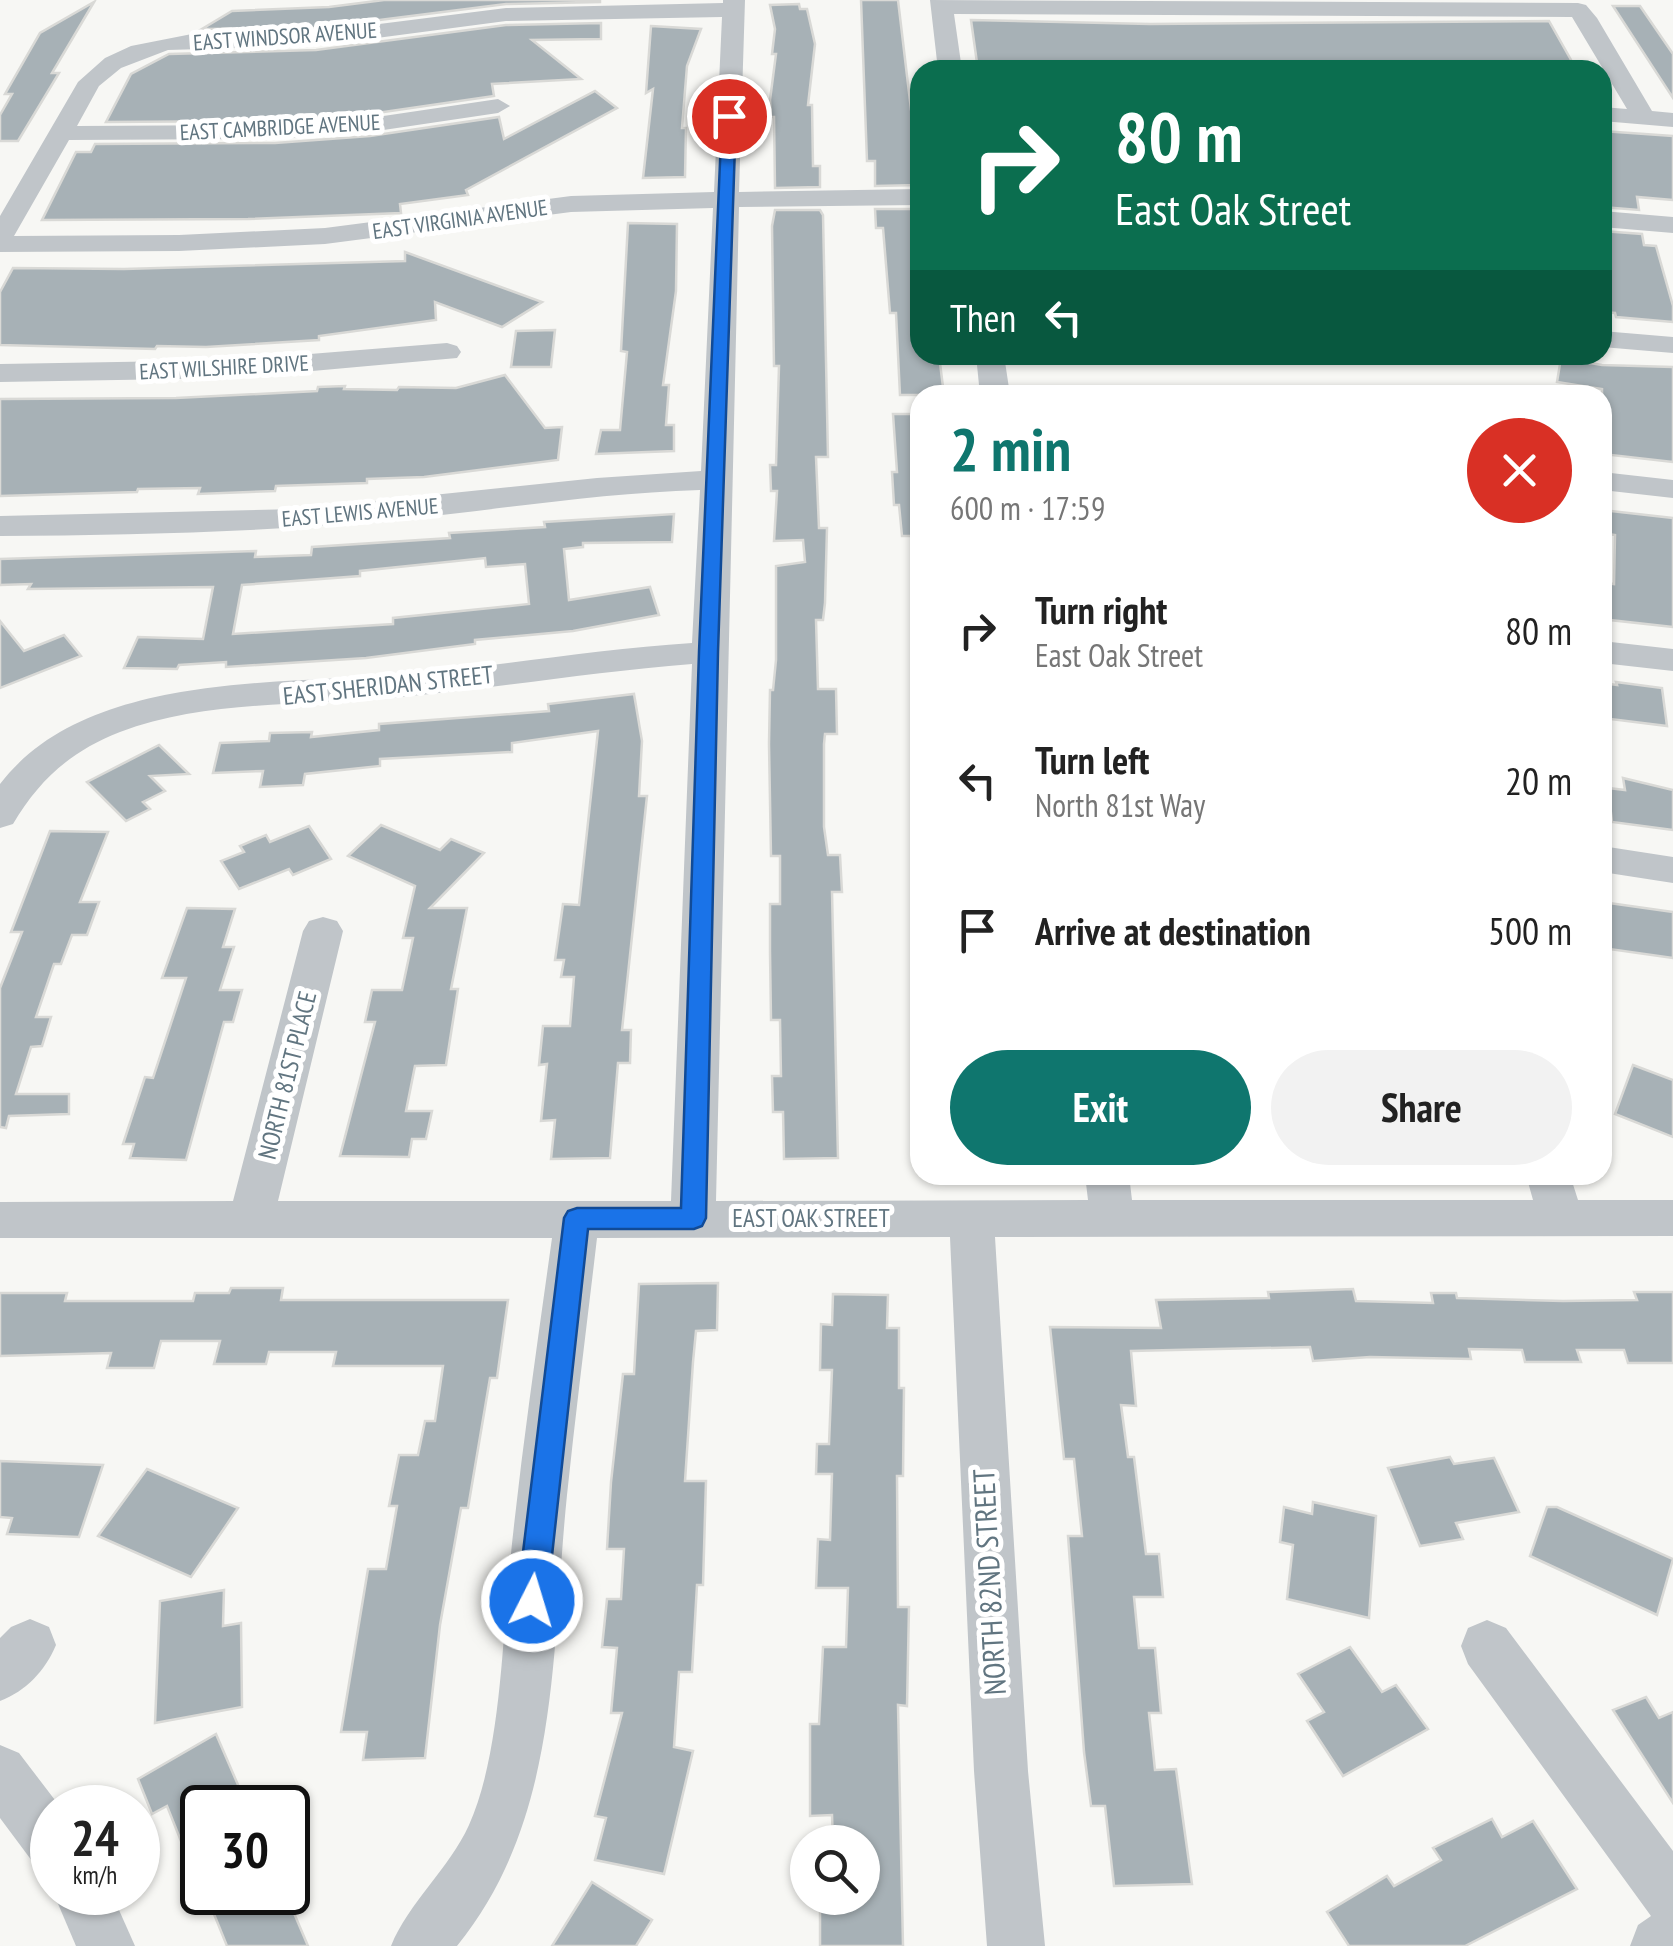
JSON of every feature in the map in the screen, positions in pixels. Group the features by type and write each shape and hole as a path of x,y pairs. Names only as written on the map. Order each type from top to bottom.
{"street":[{"path":"949,60 942,4 1578,10 1610,60"},
{"path":"694,1218 708,652 718,480 734,5"},
{"name":"EAST WINDSOR AVENUE","path":"60,133 90,82 126,47 192,41 316,39 518,13 734,5"},
{"path":"1612,63 1644,118"},
{"name":"EAST CAMBRIDGE AVENUE","path":"60,133 275,132 370,125 498,106"},
{"path":"1612,115 1673,120"},
{"path":"0,241 60,133"},
{"name":"EAST VIRGINIA AVENUE","path":"0,241 179,244 306,238 570,204 726,198 910,198"},
{"path":"1612,219 1673,225"},
{"path":"1612,340 1673,346"},
{"name":"EAST WILSHIRE DRIVE","path":"0,372 199,371 447,352"},
{"name":"EAST LEWIS AVENUE","path":"0,526 162,525 292,518 444,505 612,483 718,480"},
{"path":"1612,483 1673,490"},
{"name":"EAST SHERIDAN STREET","path":"0,815 8,797 38,764 60,729 184,705 398,686 614,658 708,652"},
{"path":"1612,653 1673,660"},
{"path":"1612,861 1673,870"},
{"name":"NORTH 81ST PLACE","path":"251,1219 323,931"},
{"path":"1551,1185 1562,1218"},
{"name":"EAST OAK STREET","path":"0,1220 971,1218 1110,1197 1562,1218 1673,1218"},
{"path":"420,1946 448,1912 494,1836 519,1742 542,1496 577,1218"},
{"name":"NORTH 82ND STREET","path":"971,1218 1000,1751 1016,1946"},
{"path":"1488,1646 1673,1898"},
{"path":"0,1772 30,1811"},
{"path":"91,1915 106,1946"},
{"path":"1660,1946 1673,1936"}],"building":[{"path":"384,0 600,2 506,4 316,28 202,29 232,11 329,7"},
{"path":"861,0 898,0 910,101 910,185 875,186 875,161 867,161"},
{"path":"94,2 52,73 59,73 18,141 0,141 0,115 12,94 5,94 40,33"},
{"path":"799,4 800,9 807,9 815,44 808,105 812,105 813,166 820,166 820,187 775,188 774,117 770,100 776,54 772,54 775,29 770,5"},
{"path":"1613,6 1640,6 1673,54 1673,98"},
{"path":"971,20 1150,24 1549,21 1571,60 977,60"},
{"path":"601,23 601,39 532,40 581,79 492,84 494,96 370,114 275,121 106,122 131,74 169,54 316,50 506,25"},
{"path":"651,26 701,29 687,66 682,128 686,128 685,177 643,178 653,89 646,93"},
{"path":"595,91 617,108 466,190 468,195 400,204 401,213 248,219 42,220 76,152 91,152 95,144 275,143 370,136 499,117 504,139"},
{"path":"1612,132 1673,136 1673,200 1637,197 1639,210 1612,208"},
{"path":"875,209 910,209 910,365 940,365 943,385 910,385 910,395 900,395 896,313 890,313 883,228 876,228"},
{"path":"775,210 820,210 823,215 828,457 816,457 819,528 827,528 823,620 816,620 818,689 836,689 837,734 825,734 824,744 824,827 828,855 840,855 842,892 832,892 838,1158 784,1159 783,1112 773,1112 772,1076 781,1076 780,1020 771,1020 770,952 770,904 780,904 780,856 771,856 769,744 770,690 776,660 776,566 805,562 803,540 774,541 777,491 771,491 770,465 776,465 779,366 774,366"},
{"path":"628,223 677,224 676,291 663,385 669,385 666,425 674,425 674,451 596,454 601,430 620,430 627,352 621,351"},
{"path":"1612,232 1642,234 1644,245 1656,246 1673,306 1673,322 1616,317"},
{"path":"405,252 542,302 502,327 435,302 436,320 319,336 319,340 155,349 0,345 0,292 13,268 405,261"},
{"path":"555,330 551,367 511,367 516,331"},
{"path":"1560,365 1673,367 1673,462 1612,455 1612,385 1557,382"},
{"path":"505,375 545,428 562,427 558,460 424,477 367,479 367,483 276,486 275,491 198,494 200,488 138,489 0,496 0,399 176,398 317,391 318,387 345,386 344,389 456,388"},
{"path":"893,414 910,414 910,536 902,536 899,505 894,505 892,472 897,472"},
{"path":"1612,511 1673,518 1673,627 1612,620"},
{"path":"674,514 672,542 583,543 583,547 564,549 569,600 650,587 659,615 573,631 475,640 475,644 366,658 226,667 226,662 179,665 177,669 124,668 138,637 203,639 213,587 28,589 31,584 0,585 0,559 256,551 255,557 311,555 312,547 450,538 449,533 545,527 544,522","holes":["485,558 486,567 525,564 529,604 393,618 393,624 233,634 242,585 360,576 360,571"]},
{"path":"0,621 24,651 64,635 81,656 0,688"},
{"path":"1616,682 1662,688 1667,726 1612,719 1612,684 1617,685"},
{"path":"634,694 642,741 639,796 647,796 622,1030 631,1030 630,1063 618,1063 610,1158 551,1159 555,1120 541,1121 547,1064 539,1065 543,1026 570,1026 574,977 561,977 564,960 555,960 563,904 579,905 598,731 512,743 512,752 380,759 380,766 305,774 303,785 260,787 263,771 213,773 220,743 269,741 270,733 312,732 311,737 379,730 379,724 549,711 548,704"},
{"path":"159,745 189,774 150,776 165,791 143,802 150,809 126,821 87,782"},
{"path":"1623,778 1673,790 1673,830 1612,822 1612,788 1625,790"},
{"path":"381,825 440,850 451,839 484,853 430,908 467,908 451,989 458,989 446,1065 415,1066 406,1111 432,1111 426,1139 412,1139 409,1157 340,1156 375,1022 365,1022 372,990 402,990 413,938 403,938 415,886 348,856"},
{"path":"309,826 331,859 293,875 289,869 239,889 221,861 244,852 240,846 266,835 270,842"},
{"path":"50,831 108,832 80,902 99,902 87,935 72,935 61,964 54,964 36,1017 51,1017 42,1046 31,1047 16,1094 69,1094 69,1114 9,1116 6,1128 0,1127 0,988 22,932 11,932"},
{"path":"1612,903 1673,912 1673,958 1612,949"},
{"path":"187,908 235,909 223,947 234,947 220,990 242,990 233,1022 224,1022 186,1160 130,1158 134,1144 123,1144 145,1077 153,1078 186,978 162,978"},
{"path":"1633,1065 1673,1080 1673,1137 1615,1114"},
{"path":"718,1283 717,1330 696,1331 693,1362 685,1481 706,1481 703,1585 697,1585 692,1672 679,1672 674,1747 693,1751 664,1874 595,1860 606,1818 595,1816 622,1713 611,1713 617,1648 602,1647 607,1599 621,1599 624,1549 607,1549 611,1482 623,1374 634,1374 639,1284"},
{"path":"231,1288 283,1288 281,1300 508,1300 497,1378 490,1378 468,1508 461,1508 440,1625 425,1758 363,1760 367,1732 341,1732 368,1569 386,1569 397,1506 389,1506 399,1455 418,1455 425,1421 435,1421 443,1366 333,1366 336,1352 269,1352 266,1364 214,1364 220,1341 161,1341 154,1368 107,1368 111,1353 0,1356 0,1293 67,1293 65,1301 193,1301 195,1293 229,1293"},
{"path":"1353,1289 1356,1301 1433,1303 1431,1293 1456,1293 1457,1298 1563,1301 1637,1300 1634,1292 1673,1292 1673,1363 1628,1363 1624,1350 1577,1350 1581,1362 1525,1362 1522,1350 1469,1349 1471,1359 1370,1357 1313,1361 1310,1347 1131,1351 1136,1406 1121,1405 1128,1457 1134,1457 1146,1554 1159,1554 1163,1597 1134,1597 1139,1648 1155,1648 1161,1713 1149,1713 1155,1770 1176,1769 1192,1884 1114,1886 1105,1806 1091,1806 1084,1752 1068,1536 1082,1536 1074,1459 1064,1459 1050,1327 1161,1328 1156,1300 1269,1298 1268,1292"},
{"path":"833,1294 888,1295 887,1328 899,1328 899,1388 904,1388 903,1476 897,1476 898,1607 909,1607 907,1706 898,1705 903,1946 820,1946 820,1915 880,1915 880,1825 832,1825 832,1815 810,1816 810,1724 819,1724 823,1647 846,1647 848,1588 816,1588 818,1539 830,1540 832,1474 816,1474 817,1444 829,1444 832,1370 820,1370 821,1324 832,1325"},
{"path":"1450,1457 1454,1464 1494,1458 1519,1512 1456,1523 1463,1539 1420,1546 1388,1468"},
{"path":"0,1461 103,1465 79,1537 7,1534 12,1518 0,1517"},
{"path":"147,1469 238,1508 191,1577 98,1536"},
{"path":"1313,1502 1376,1516 1369,1618 1287,1599 1293,1545 1280,1542 1284,1507 1312,1514"},
{"path":"1547,1507 1557,1507 1673,1559 1657,1615 1530,1556"},
{"path":"224,1590 223,1626 241,1623 242,1707 155,1723 160,1601"},
{"path":"1350,1647 1382,1692 1396,1685 1428,1729 1343,1776 1307,1721 1324,1712 1298,1674"},
{"path":"1646,1697 1659,1718 1673,1712 1673,1803 1613,1710"},
{"path":"216,1734 238,1785 180,1785 180,1838 167,1806 160,1810 160,1785 140,1785 138,1779"},
{"path":"1492,1819 1502,1837 1533,1821 1577,1889 1465,1946 1349,1946 1327,1912 1387,1876 1394,1886 1441,1860 1433,1848"},
{"path":"592,1882 652,1920 636,1946 552,1946"},
{"path":"214,1915 295,1915 308,1946 227,1946"}],"route":[{"path":"532,1601 577,1218 694,1218 708,652 718,480 729,116"}]}
